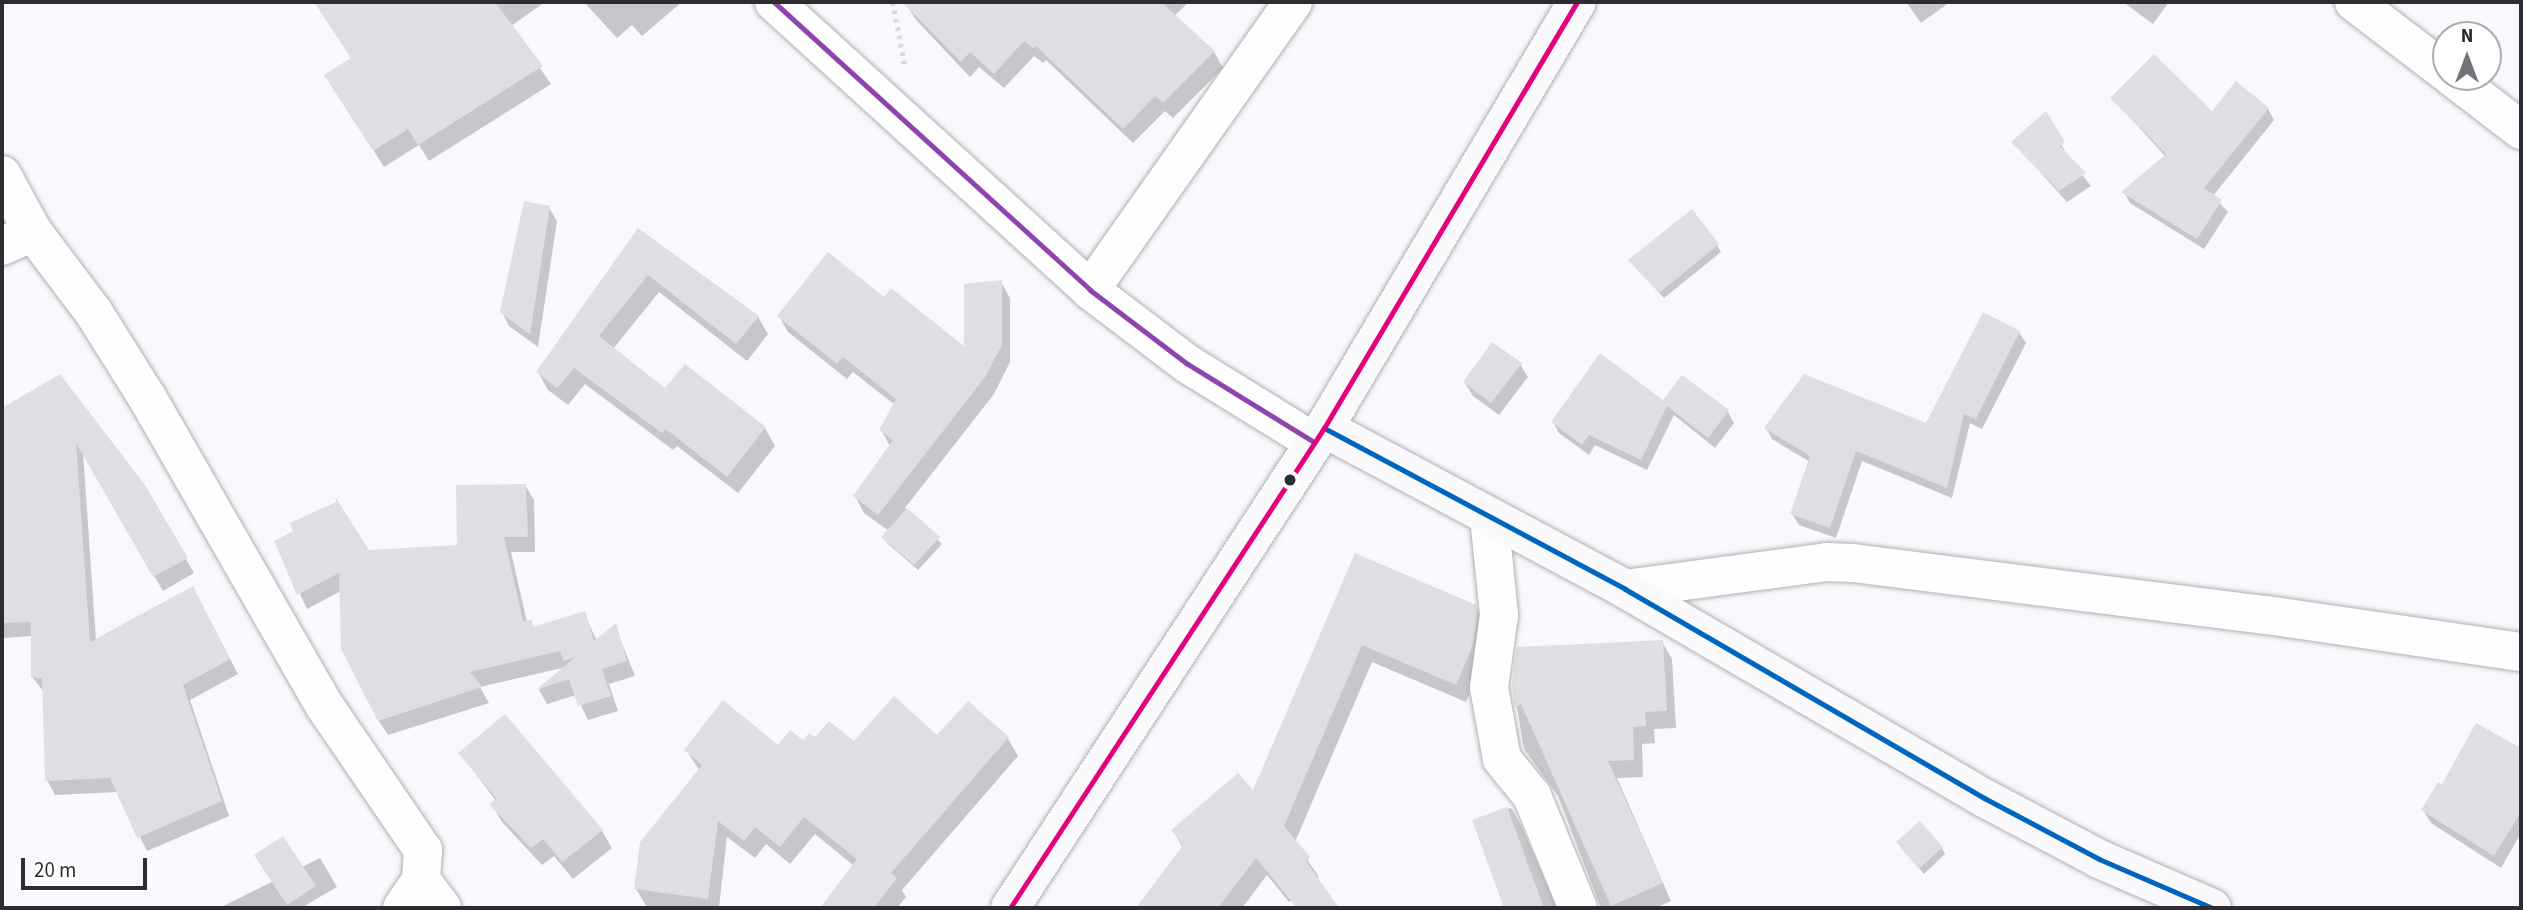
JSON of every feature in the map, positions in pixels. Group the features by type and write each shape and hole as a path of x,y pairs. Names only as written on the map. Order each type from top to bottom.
{"main road":[{"path":"1010,908 1319,435 1577,2"},
{"path":"1319,435 1489,516 1625,589 1984,798 2099,859 2212,908"}],"street":[{"path":"774,2 1090,290 1186,363 1319,435"},
{"path":"1090,290 1293,2"},
{"path":"2354,2 2432,61"},
{"path":"2470,91 2521,130"},
{"path":"2,175 17,239 94,313 324,705 423,850 422,899"},
{"path":"1489,516 1499,615 1489,687 1502,759 1532,796 1578,908"},
{"path":"1625,589 1827,562 1853,563 2267,615 2521,652"}],"building":[{"path":"314,2 495,2 543,66 418,145 408,129 373,151 324,75 351,58"},
{"path":"902,2 1161,2 1215,51 1163,103 1155,96 1123,129 1036,46 1033,48 1024,41 994,74 970,52 961,62"},
{"path":"2154,54 2212,111 2236,81 2269,108 2204,188 2222,200 2197,239 2121,192 2166,154 2110,98"},
{"path":"2046,111 2065,142 2060,146 2086,173 2059,191 2011,142"},
{"path":"524,201 550,206 530,335 500,312"},
{"path":"1692,209 1719,244 1659,293 1628,260"},
{"path":"638,228 759,316 736,344 648,275 599,336 665,388 685,364 766,427 727,477 666,429 662,433 574,368 557,388 536,372"},
{"path":"828,252 884,297 891,288 964,346 964,284 1002,280 1002,345 985,377 878,515 853,496 893,440 879,430 896,399 843,357 837,364 777,316"},
{"path":"1983,312 2020,331 1976,419 1964,414 1947,488 1856,451 1830,528 1790,514 1810,456 1764,428 1804,374 1926,423"},
{"path":"1492,342 1522,363 1491,403 1463,382"},
{"path":"1600,353 1663,400 1682,375 1729,410 1708,438 1667,406 1641,460 1589,435 1582,445 1551,422"},
{"path":"60,374 145,485 188,558 153,577 76,443 90,642 193,586 230,659 183,685 222,801 137,838 110,778 45,781 42,678 31,678 31,622 2,623 2,408"},
{"path":"526,484 528,537 504,537 523,621 532,620 533,627 585,611 594,641 616,623 627,661 602,669 611,696 578,706 569,679 536,690 574,658 563,661 560,651 470,672 482,687 378,721 341,649 339,573 297,595 274,541 293,531 290,523 336,502 336,498 369,550 457,545 456,485"},
{"path":"907,508 940,537 914,565 881,537"},
{"path":"1355,553 1476,605 1477,615 1473,645 1456,685 1362,645 1284,826 1310,857 1306,861 1339,908 1297,908 1256,858 1218,908 1136,908 1183,845 1171,830 1238,773 1253,790"},
{"path":"1663,640 1667,711 1645,712 1646,726 1633,727 1634,760 1608,761 1663,883 1611,906 1521,704 1515,707 1512,684 1517,647"},
{"path":"894,696 937,735 968,701 1009,737 891,873 897,878 874,908 820,908 857,859 804,817 780,847 755,827 744,841 718,821 708,899 634,889 640,842 702,765 684,750 723,700 778,745 790,730 803,740 809,733 815,737 829,721 854,741"},
{"path":"505,714 603,830 562,862 543,839 531,848 489,804 497,799 458,753"},
{"path":"2476,723 2521,748 2521,812 2494,856 2421,810 2438,782 2442,784"},
{"path":"1507,807 1544,908 1504,908 1472,820"},
{"path":"1920,821 1943,847 1919,869 1896,842"},
{"path":"283,836 316,886 287,905 254,855"}],"transit line":[{"path":"774,2 1090,290 1186,363 1314,442"},
{"path":"1010,908 1324,428 1577,2"},
{"path":"1324,428 1625,589 1984,798 2099,859 2212,908"}]}
